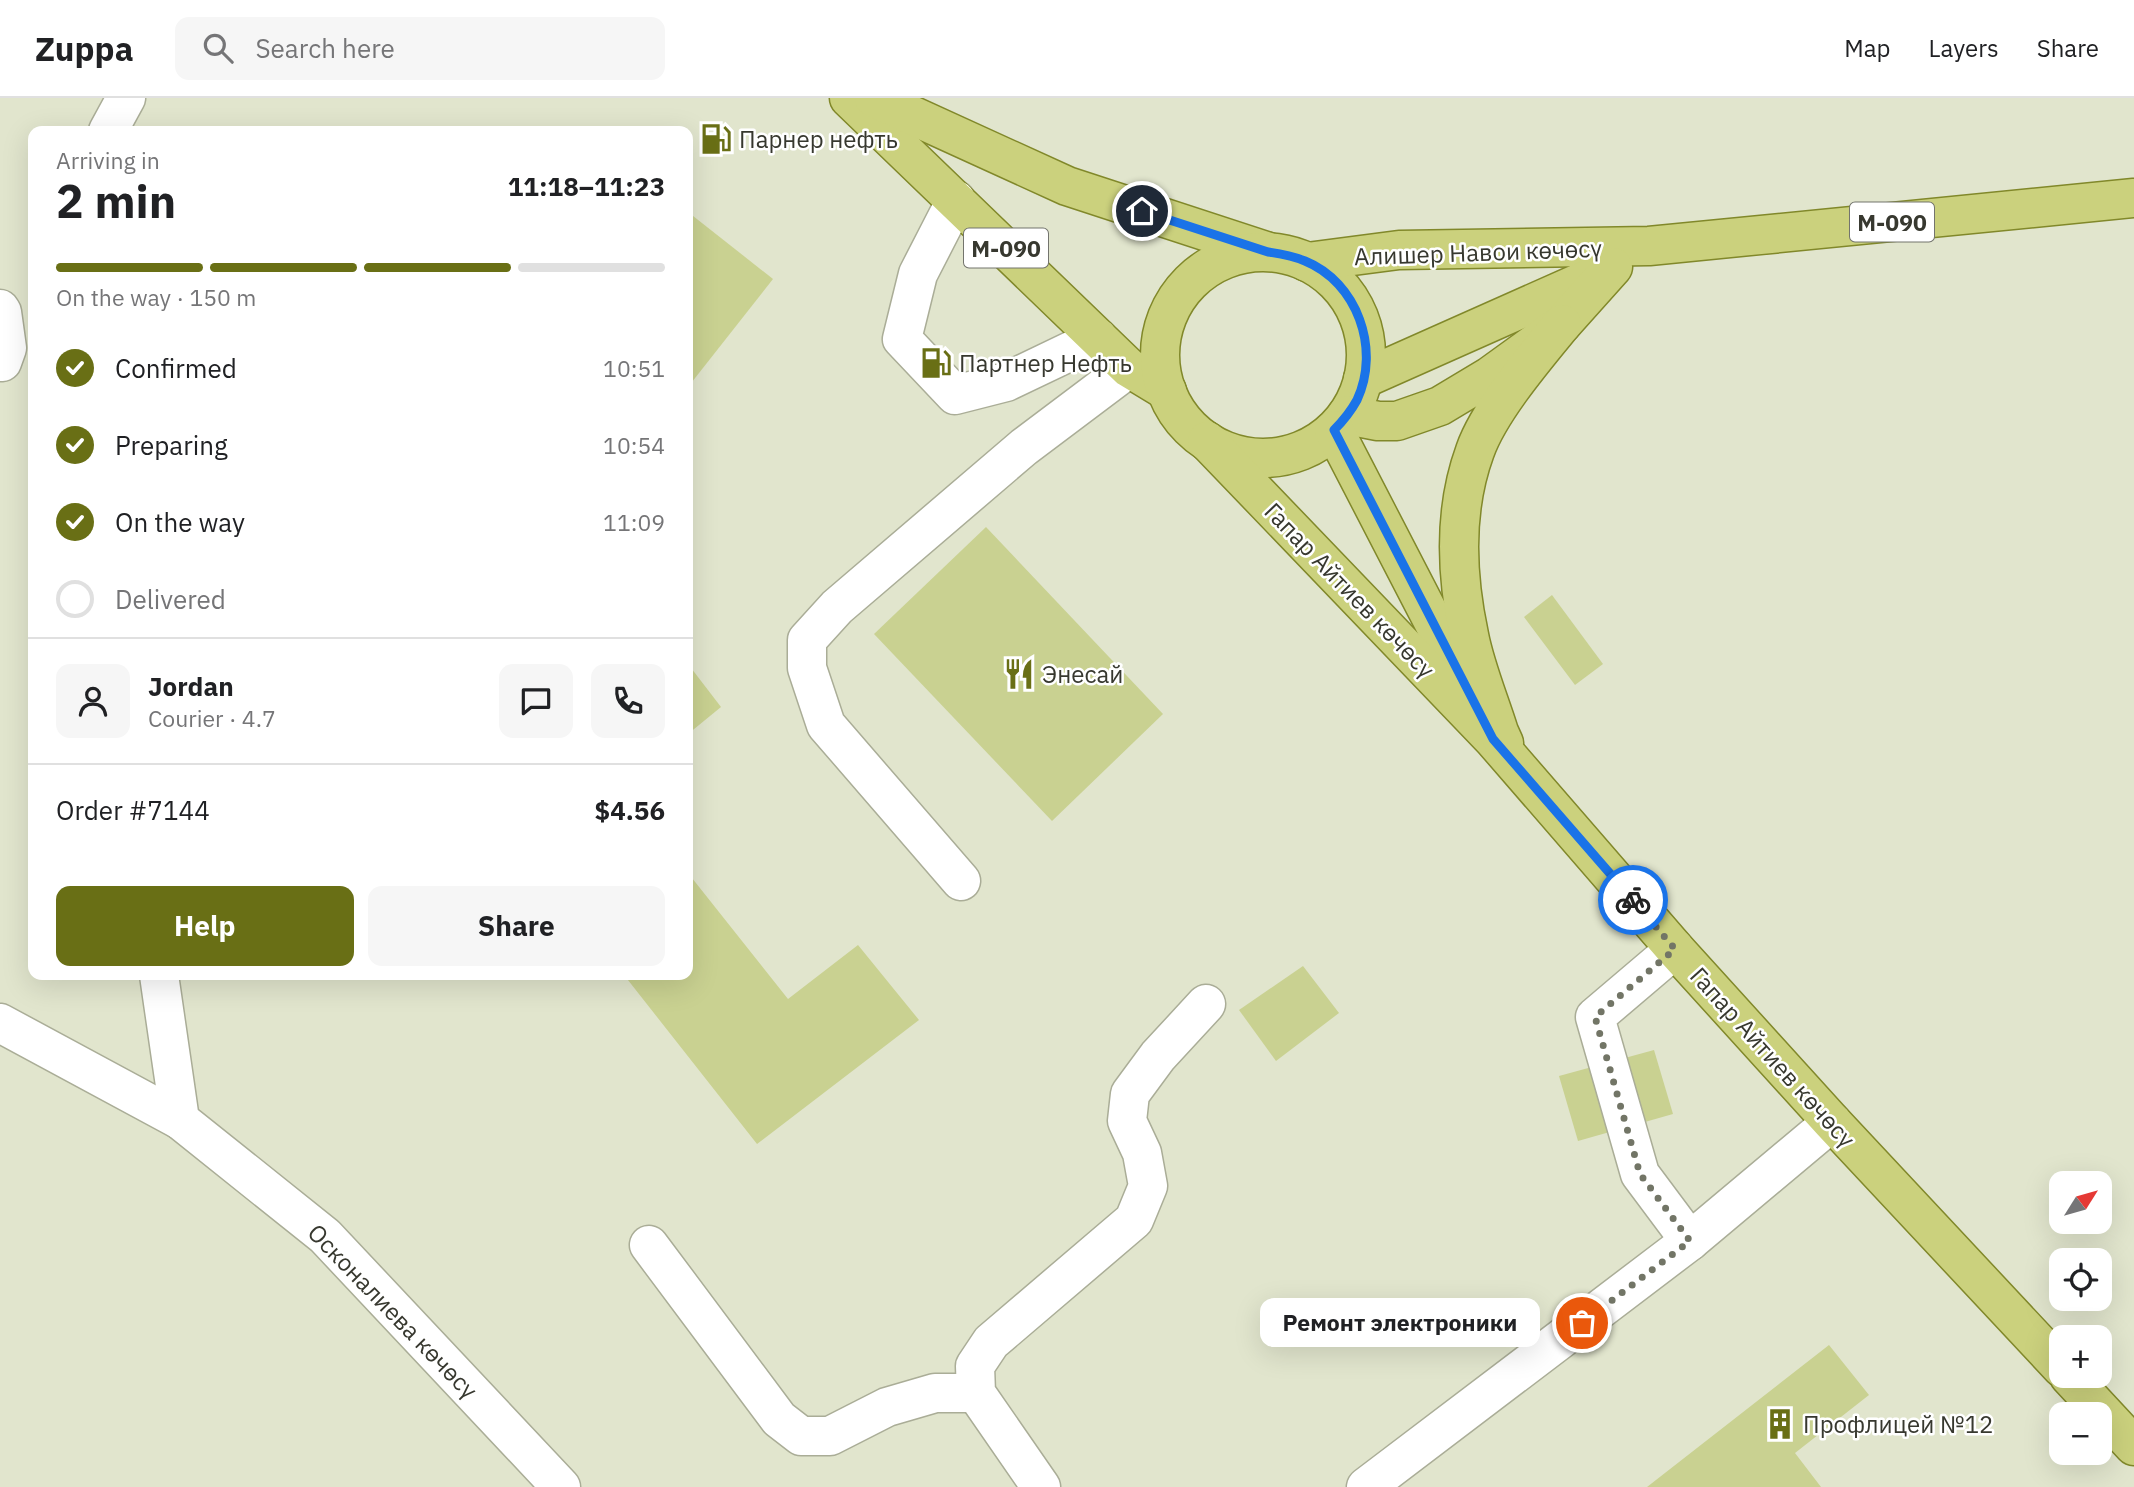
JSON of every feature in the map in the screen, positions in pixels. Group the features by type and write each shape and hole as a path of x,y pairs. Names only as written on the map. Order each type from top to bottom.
{"main road":[{"name":"М-090","path":"849,98 1129,368 1167,391"},
{"name":"М-090","path":"874,98 1067,186 1268,252 1287,255 1307,262 1331,278 1351,301 1360,319 1365,339 1366,359 1357,398 1341,423 1318,442 1282,457 1262,458 1224,450 1191,429 1177,411 1167,391 1161,369 1161,347 1165,324 1174,304 1187,286 1204,270 1245,253 1268,252"},
{"name":"Алишер Навои көчөсү","path":"1307,262 1399,250 1649,246 2134,198"},
{"name":"Алишер Навои көчөсү","path":"1363,379 1613,268 1649,246"},
{"path":"1504,751 1469,636 1458,544 1460,510 1475,450 1494,414 1562,324 1613,268"},
{"path":"1341,423 1397,421 1440,406 1490,376 1562,324"},
{"name":"Гапар Айтиев көчөсү","path":"1341,423 1504,751"},
{"name":"Гапар Айтиев көчөсү","path":"1207,441 1504,751 1675,949 2049,1354"},
{"path":"2080,1388 2134,1446"}],"street":[{"path":"111,126 126,98"},
{"path":"956,200 918,274 902,339 955,395 1006,382 1098,338"},
{"path":"0,309 6,348 2,362"},
{"path":"961,881 827,725 807,668 807,640 837,607 1024,447 1129,368"},
{"path":"1675,949 1595,1017 1640,1174 1690,1241"},
{"path":"160,980 180,1120"},
{"path":"1041,1487 976,1393 975,1366 991,1342 1134,1220 1148,1186 1142,1153 1127,1121 1130,1094 1158,1056 1206,1004"},
{"name":"Осконалиева көчөсү","path":"0,1023 180,1120 325,1236 561,1487"},
{"path":"1366,1487 1690,1241 1832,1122"},
{"path":"649,1245 779,1419 801,1436 830,1436 887,1407 935,1393 976,1393"}],"building":[{"path":"693,216 773,279 693,381"},
{"name":"Энесай","path":"986,527 1163,714 1052,821 874,634"},
{"path":"1552,595 1603,664 1575,685 1524,617"},
{"path":"693,671 721,707 693,730"},
{"path":"693,879 788,999 858,945 919,1020 757,1144 628,980 693,980"},
{"path":"1303,966 1339,1013 1276,1061 1239,1010"},
{"path":"1654,1050 1673,1114 1578,1141 1559,1076"},
{"name":"Профлицей №12","path":"1829,1345 1869,1395 1795,1453 1821,1487 1647,1487"}],"way so far":[{"path":"1582,1323 1690,1241 1640,1174 1595,1017 1675,949 1633,900"}],"place":[{"name":"Парнер нефть","path":"716,139"},
{"name":"Партнер Нефть","path":"936,363"},
{"name":"Энесай","path":"1019,674"},
{"name":"Ремонт электроники","path":"1582,1323"},
{"name":"Профлицей №12","path":"1780,1424"}],"route":[{"path":"1142,211 1307,262 1339,285 1351,301 1360,319 1366,359 1357,398 1334,430 1493,739 1633,900"}]}
